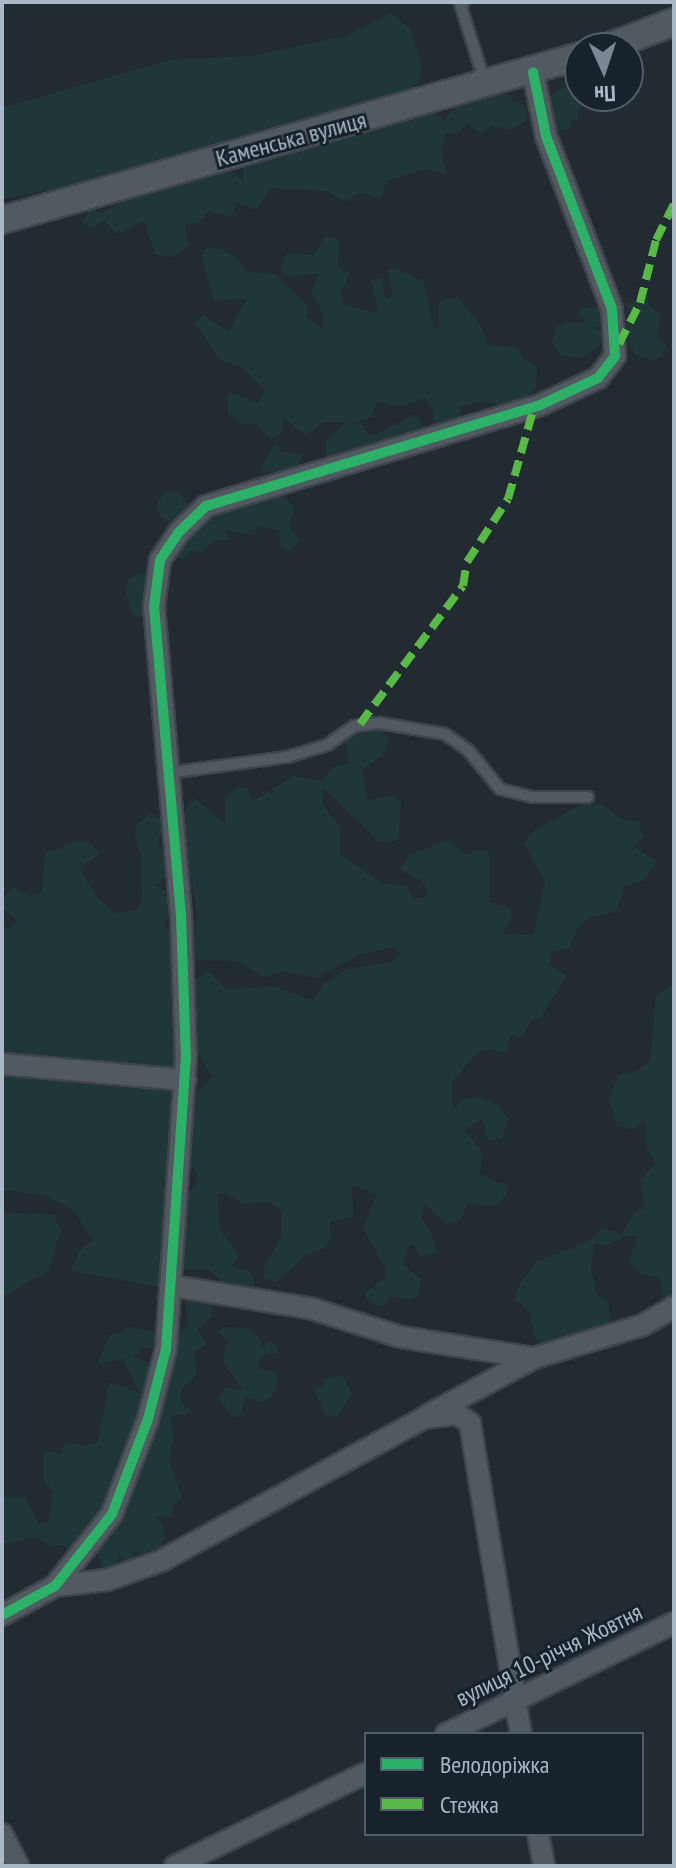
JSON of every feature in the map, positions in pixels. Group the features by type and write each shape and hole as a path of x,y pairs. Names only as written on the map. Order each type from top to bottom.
{"street":[{"path":"644,33 674,22"},
{"name":"Каменська вулиця","path":"2,220 564,61"},
{"path":"2,1615 55,1586 86,1554 112,1514 130,1470 166,1349 173,1286 185,1080 181,915 154,607 160,560 178,533 206,506 540,405 598,378 615,356 612,309 546,136 533,72"},
{"path":"2,1064 185,1080"},
{"path":"173,1286 313,1309 401,1337 534,1358"},
{"path":"55,1586 107,1580 161,1561 424,1418 451,1398 534,1358 643,1325 674,1307"},
{"path":"424,1418 457,1414 470,1423 521,1732"},
{"name":"вулиця 10-річчя Жовтня","path":"450,1732 674,1623"},
{"path":"175,1866 364,1774"},
{"path":"2,1834 18,1866"},
{"path":"538,1836 544,1866"}],"lane":[{"path":"461,2 486,85"},
{"path":"168,773 287,757 327,745 354,726 380,723 445,734 469,751 500,789 532,797 588,797"}],"green space":[{"path":"391,13 410,29 422,64 418,83 398,97 107,179 2,199 2,108 170,60 251,56 345,36"},
{"path":"564,87 564,112 578,112 578,120 571,119 571,127 558,132 552,125 551,96"},
{"path":"510,94 514,103 524,105 528,119 512,130 492,126 481,133 468,124 456,134 446,133 441,148 446,174 426,169 387,181 381,198 360,193 344,202 328,191 270,188 256,210 237,202 231,217 209,211 198,223 185,224 188,246 174,257 156,255 144,221 117,234 104,220 94,229 83,222 91,208 103,213 143,189 227,167 243,182 243,165 432,110 444,120 462,98"},
{"path":"326,236 339,239 338,266 350,274 341,293 343,304 379,314 371,280 381,278 386,298 394,299 388,271 393,267 423,281 434,328 439,328 439,301 458,298 479,323 488,345 517,348 523,359 537,366 536,387 529,397 511,407 484,401 461,406 458,426 433,430 434,411 425,398 402,406 376,402 372,417 351,424 364,425 366,433 375,435 415,414 425,429 326,463 326,440 346,422 326,422 305,435 284,418 281,435 270,437 253,424 242,424 228,412 227,398 231,393 258,403 265,390 243,368 219,359 195,322 204,315 228,332 247,299 214,300 201,255 205,249 219,248 236,257 246,272 275,274 308,306 306,317 322,327 324,317 311,291 319,274 289,276 280,270 286,253 313,255"},
{"path":"649,295 648,304 661,315 657,336 666,345 663,355 653,361 635,354 620,329 631,311 625,304"},
{"path":"583,307 603,310 607,325 594,327 605,335 603,343 580,358 561,355 552,343 555,328 566,321 576,324 586,320 578,314"},
{"path":"275,443 282,452 303,454 297,469 286,476 275,471 263,474 261,469"},
{"path":"275,491 295,506 289,526 299,539 290,551 281,546 279,531 261,526 252,535 225,530 229,540 215,540 201,553 193,551 182,559 174,554 203,517 231,507 238,511 240,505 267,499"},
{"path":"172,492 178,493 186,501 186,513 178,521 172,522 166,521 158,513 157,507 158,501 166,493"},
{"path":"137,573 146,574 149,582 146,614 140,617 132,613 126,593 128,581"},
{"path":"357,729 381,730 390,739 383,755 362,770 367,800 392,796 401,802 396,841 380,842 323,787 322,804 340,827 340,855 381,883 407,886 413,899 426,897 427,890 421,880 400,870 409,855 449,840 465,855 482,849 489,852 489,902 510,908 513,915 503,934 534,935 545,881 524,844 534,830 585,803 602,804 622,820 639,821 643,838 633,846 658,862 643,881 625,886 616,912 591,917 579,926 570,947 552,952 549,965 567,976 542,1016 531,1021 522,1037 510,1035 507,1053 488,1049 475,1055 452,1082 453,1110 463,1099 481,1097 499,1106 508,1119 502,1138 487,1140 483,1119 464,1130 482,1151 480,1174 508,1187 507,1195 495,1206 468,1203 460,1220 447,1225 424,1203 421,1217 432,1234 436,1253 421,1257 413,1244 409,1245 402,1264 421,1279 419,1294 410,1300 391,1296 382,1307 366,1299 365,1293 385,1278 386,1270 363,1228 377,1195 358,1186 352,1188 353,1216 330,1222 331,1239 325,1248 306,1255 275,1283 264,1278 263,1271 282,1235 282,1212 271,1202 244,1204 226,1193 218,1194 219,1229 239,1255 231,1267 249,1271 255,1284 251,1293 222,1296 219,1279 208,1269 180,1269 186,1243 184,1199 197,1183 195,1170 187,1162 190,1117 195,1095 212,1078 196,1049 197,1005 192,982 209,972 226,989 275,987 313,1001 323,984 347,969 390,962 401,954 393,947 359,955 315,978 283,971 265,978 237,961 191,960 197,914 192,881 183,861 188,843 179,822 193,797 225,824 225,796 238,788 246,788 253,801 294,776 322,781 333,767 349,763 345,742"},
{"path":"151,813 163,821 158,845 169,856 171,872 156,886 165,891 171,905 165,925 172,941 179,1060 167,1081 173,1096 167,1283 160,1287 71,1271 79,1251 93,1240 73,1210 45,1195 2,1190 2,926 9,929 17,920 2,908 2,899 14,887 30,896 42,892 45,854 80,840 89,842 100,854 79,868 98,899 117,913 137,910 142,900 141,856 135,835 137,825"},
{"path":"674,983 674,1316 664,1306 661,1278 642,1274 629,1261 638,1236 624,1236 608,1245 594,1243 591,1268 597,1294 608,1301 610,1323 603,1339 547,1348 534,1336 530,1312 515,1299 519,1285 536,1262 590,1241 601,1228 622,1234 633,1214 645,1208 640,1180 656,1163 646,1146 647,1124 643,1121 632,1130 617,1125 609,1099 618,1075 636,1072 650,1059 656,996"},
{"path":"2,1212 54,1215 61,1230 48,1271 2,1297"},
{"path":"185,1297 213,1305 211,1317 197,1329 206,1345 194,1351 197,1375 181,1389 181,1403 194,1412 170,1417 174,1433 169,1462 182,1497 173,1505 172,1517 156,1516 164,1529 162,1550 148,1558 134,1551 129,1563 118,1553 117,1566 103,1568 96,1549 113,1536 96,1521 73,1552 64,1545 49,1546 38,1537 2,1544 2,1497 25,1497 39,1525 48,1521 53,1492 43,1479 43,1455 50,1451 60,1454 65,1443 86,1446 98,1442 109,1382 140,1393 123,1359 98,1364 109,1335 122,1333 127,1326 157,1333 152,1348 139,1346 140,1352 133,1356 156,1366 140,1410 167,1393 172,1339 188,1325"},
{"path":"222,1327 249,1328 260,1338 261,1349 270,1341 277,1346 278,1353 262,1356 257,1367 278,1375 276,1391 263,1403 245,1396 240,1416 233,1417 219,1399 226,1387 243,1390 222,1360 228,1341 219,1333"},
{"path":"343,1376 352,1393 338,1415 326,1416 314,1389 319,1386 322,1391 324,1379"}],"marked path":[{"path":"619,344 640,303 656,240 674,204"},
{"path":"360,724 463,586 467,562 508,499 534,407"}],"cycle path":[{"path":"2,1615 55,1586 112,1514 148,1419 166,1349 186,1059 181,915 154,607 160,560 178,533 206,506 540,405 598,378 615,356 612,309 546,136 533,72"}]}
